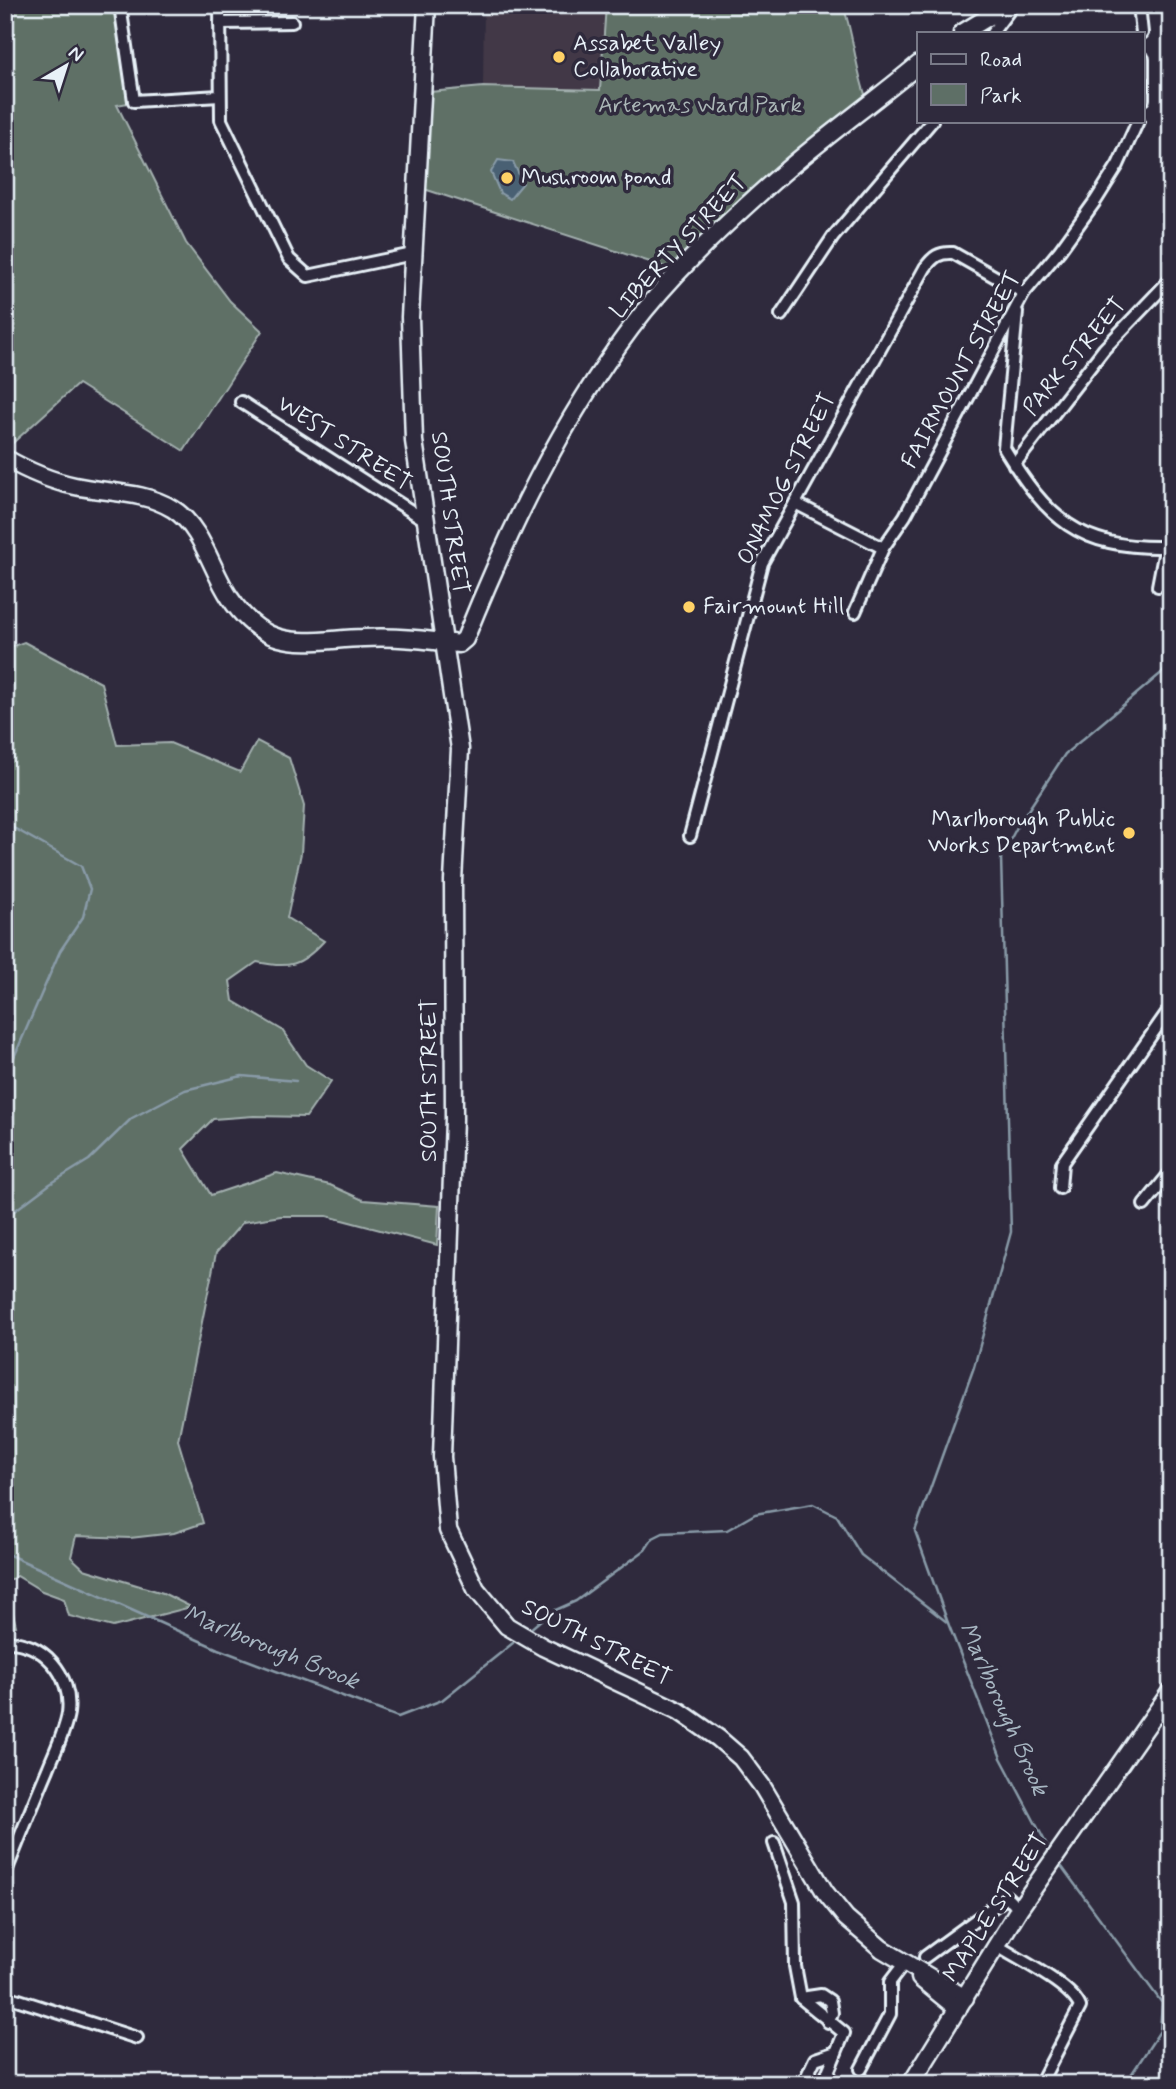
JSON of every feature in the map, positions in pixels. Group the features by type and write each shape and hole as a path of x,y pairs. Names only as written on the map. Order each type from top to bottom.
{"main road":[{"name":"SOUTH STREET","path":"427,5 410,317 414,441 457,722 460,776 453,881 454,1119 442,1457 448,1530 476,1589 507,1626 567,1659 679,1711 732,1750 771,1799 832,1902 853,1926 961,2003"},
{"path":"964,32 1008,5"},
{"name":"LIBERTY STREET","path":"445,643 459,645 465,639 497,560 545,463 632,326 673,280 765,189 917,66"},
{"path":"5,458 65,483 145,498 173,509 193,530 234,604 253,623 281,639 311,643 377,637 445,643"},
{"name":"MAPLE STREET","path":"911,2084 1019,1909 1171,1691"},
{"name":"SOUTH STREET","path":"888,1952 903,1965 942,1989"},
{"path":"943,2033 942,1989 966,1982 976,1975"}],"street":[{"path":"120,5 134,101 220,96"},
{"path":"220,5 221,120 289,259 308,276 413,254"},
{"path":"993,32 1013,5"},
{"path":"1139,5 1142,32"},
{"path":"220,23 292,22"},
{"path":"781,315 833,237 931,122"},
{"name":"FAIRMOUNT STREET","path":"855,612 883,548 905,516 1024,293 1060,250 1096,200 1118,165 1138,122"},
{"name":"ONAMOG STREET","path":"690,836 762,563 933,258 943,252 953,253 1024,293"},
{"name":"PARK STREET","path":"1014,465 1104,349 1171,279"},
{"path":"1017,307 1015,357 1004,448 1014,465 1045,508 1078,533 1128,545 1166,547"},
{"name":"WEST STREET","path":"241,402 425,520"},
{"path":"795,503 883,548"},
{"path":"1158,586 1171,519"},
{"path":"1060,1188 1062,1163 1171,1007"},
{"path":"1144,1205 1171,1172"},
{"path":"5,1642 27,1643 48,1657 64,1685 69,1703 63,1730 5,1874"},
{"path":"774,1843 794,1902 795,1966 802,1998 844,2033 823,2084"},
{"path":"925,1957 1007,1897 1019,1909"},
{"path":"996,1945 1063,1988 1077,1999 1080,2007 1040,2084"},
{"path":"861,2069 890,2014 890,1982 903,1965"},
{"path":"5,1993 13,1998 137,2038"},
{"path":"802,1998 821,1995 830,2001 832,2013 828,2022"},
{"path":"803,2084 816,2059 836,2052"}],"shaded area":[{"path":"484,5 606,5 601,90 483,87"}],"green space":[{"path":"5,5 114,5 128,103 117,105 186,243 230,301 262,331 184,451 78,384 5,450"},
{"name":"Artemas Ward Park","path":"606,5 843,5 867,100 675,270 424,189 430,92 483,87 600,90"},
{"path":"24,642 101,683 117,745 170,743 240,772 257,741 289,758 304,806 301,853 287,918 324,941 308,956 294,964 257,962 230,981 233,1001 282,1030 306,1065 331,1081 306,1117 254,1116 213,1119 183,1149 211,1195 277,1173 330,1185 363,1200 439,1206 437,1245 327,1216 281,1216 243,1222 216,1253 178,1440 203,1523 174,1533 130,1538 76,1536 71,1557 84,1569 163,1593 191,1607 113,1627 69,1616 64,1599 42,1591 17,1576 6,1582 16,1626 5,1626 5,649"}],"water":[{"name":"Mushroom pond","path":"498,160 513,162 523,183 510,199 500,193 491,172"}],"waterway":[{"path":"948,1623 915,1531 974,1367 1011,1232 1001,857 1017,827 1065,754 1171,665"},
{"name":"Marlborough Brook","path":"5,823 81,866 90,889 83,917 60,951 5,1078"},
{"path":"5,1218 50,1184 89,1160 132,1118 185,1090 242,1076 296,1081"},
{"name":"Marlborough Brook","path":"528,1631 549,1613 576,1601 645,1550 653,1538 663,1533 727,1530 755,1514 813,1504 837,1516 861,1555 948,1623 1001,1758 1048,1847"},
{"name":"Marlborough Brook","path":"5,1553 218,1649 398,1717 442,1700 513,1643"},
{"name":"Marlborough Brook","path":"1062,1867 1162,2003 1160,2031 1125,2084"},
{"path":"1161,2029 1171,2014"}],"place":[{"name":"Assabet Valley Collaborative","path":"559,57"},
{"name":"Mushroom pond","path":"507,178"},
{"name":"Fairmount Hill","path":"689,607"},
{"name":"Marlborough Public Works Department","path":"1129,833"}]}
